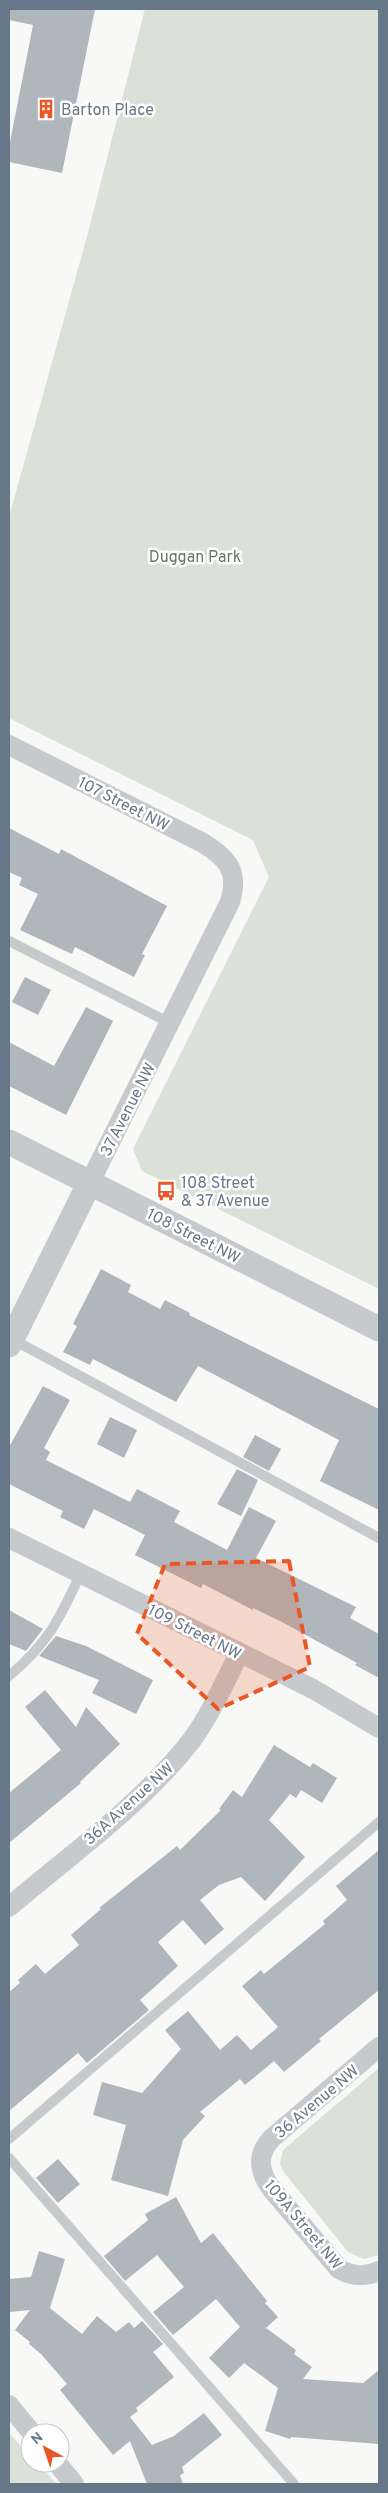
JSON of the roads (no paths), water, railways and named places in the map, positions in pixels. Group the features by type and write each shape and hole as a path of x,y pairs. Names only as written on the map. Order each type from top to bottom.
{"street":[{"name":"107 Street NW","path":"9,745 204,843 221,854 232,870"},
{"name":"37 Avenue NW","path":"10,1341 230,902 234,890 232,870"},
{"name":"108 Street NW","path":"9,1142 379,1329"},
{"name":"109 Street NW","path":"9,1538 239,1654 313,1689 379,1728"},
{"name":"36A Avenue NW","path":"9,1907 137,1799 166,1772 210,1712 239,1654"},
{"name":"36 Avenue NW","path":"260,2160 261,2153 272,2138 379,2048"},
{"name":"109A Street NW","path":"260,2160 263,2177 270,2187 339,2269 348,2274 370,2273"},
{"path":"9,2405 24,2423"},
{"path":"65,2473 74,2484"}],"lane":[{"path":"9,941 170,1023"},
{"path":"10,1341 379,1538"},
{"path":"9,1676 28,1660 56,1626 81,1573"},
{"path":"9,2139 379,1822"},
{"path":"9,2158 294,2484"}],"place":[{"name":"Barton Place","path":"46,109"},
{"name":"108 Street & 37 Avenue","path":"166,1191"}],"park label":[{"name":"Duggan Park","path":"195,556"}]}
